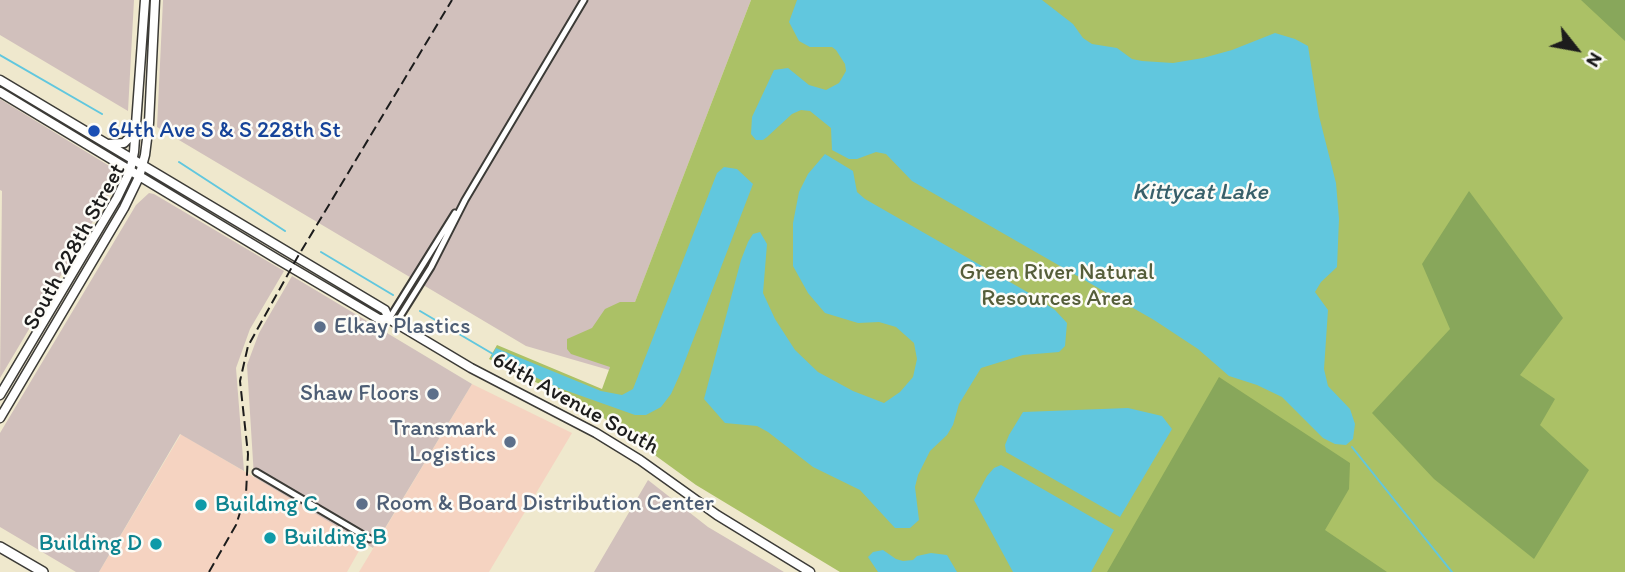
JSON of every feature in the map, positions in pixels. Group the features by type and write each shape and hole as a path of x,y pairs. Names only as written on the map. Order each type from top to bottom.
{"main road":[{"path":"0,547 43,572"}],"street":[{"name":"South 228th Street","path":"0,395 117,198 130,171 145,0"},
{"name":"South 228th Street","path":"0,418 124,208 139,177 149,123 155,0"},
{"path":"393,321 438,239 465,200 584,0"},
{"name":"64th Avenue South","path":"0,80 385,310 393,321"},
{"name":"64th Avenue South","path":"0,92 379,318 393,321 471,368 596,433 640,460 718,515 810,572"},
{"path":"106,144 124,143 135,132"},
{"path":"257,472 370,539"}],"shaded area":[{"path":"0,0 134,0 128,111 0,35"},
{"path":"163,0 751,0 609,370 526,346 157,127"},
{"path":"0,99 111,167 114,181 111,191 0,378 2,191"},
{"path":"149,193 284,271 250,329 236,368 244,471 180,434 99,572 76,572 0,527 0,433 136,205"},
{"path":"292,276 472,384 373,548 254,477 247,365 259,333"},
{"path":"472,384 572,433 489,572 359,572"},
{"path":"181,434 364,542 347,572 99,572"},
{"path":"648,480 708,527 784,572 594,572"}],"green space":[{"name":"Green River Natural Resources Area","path":"751,0 1625,0 1625,572 840,572 696,485 594,411 489,359 497,345 602,389 610,367 571,354 567,349 567,339 592,328 605,309 620,302 635,302"},
{"path":"1581,0 1625,0 1625,41"},
{"path":"1469,191 1563,318 1520,375 1555,399 1540,425 1589,470 1534,559 1434,479 1372,413 1450,329 1422,264"},
{"path":"1219,377 1350,463 1349,489 1325,530 1387,572 1107,572"}],"water":[{"name":"Kittycat Lake","path":"797,0 1042,0 1073,24 1083,38 1092,44 1117,48 1132,59 1142,61 1173,63 1203,58 1275,33 1308,46 1319,116 1336,183 1339,219 1337,267 1321,282 1315,292 1328,310 1324,369 1328,386 1350,409 1355,424 1353,439 1346,445 1335,444 1323,438 1282,397 1229,376 1198,349 1154,320 912,181 886,154 876,152 849,159 832,150 831,128 810,111 801,110 792,114 763,140 756,140 751,134 752,117 774,70 788,68 809,85 826,90 839,83 846,71 845,64 832,47 810,47 799,41 789,22"},
{"path":"825,154 853,171 857,192 865,199 1029,293 1055,310 1067,323 1065,346 1059,352 1023,355 981,368 959,404 953,425 947,435 930,451 918,475 915,487 919,520 910,528 895,528 860,490 813,467 768,432 757,426 725,423 704,399 741,260 753,234 760,232 767,244 763,293 775,319 795,350 818,372 853,391 884,403 900,392 913,377 917,359 914,343 896,327 879,322 858,323 825,313 808,293 793,266 793,223 799,192 808,174"},
{"path":"724,167 737,169 753,184 680,374 671,394 661,407 646,415 635,415 559,388 491,357 496,348 601,391 622,395 633,389 717,173"},
{"path":"1128,408 1162,416 1172,429 1120,517 1006,452 1005,445 1009,435 1023,412"},
{"path":"1001,465 1114,530 1091,572 1013,572 974,500 987,476"},
{"path":"883,550 903,561 931,553 947,555 957,572 878,572 868,557 873,552"}],"waterway":[{"path":"0,55 102,114"},
{"path":"179,162 285,231"},
{"path":"321,252 393,295"},
{"path":"420,311 493,354"},
{"path":"1352,447 1452,572"}],"railway":[{"path":"209,572 236,525 246,494 248,454 240,381 248,346 297,258 452,0"}],"place":[{"name":"64th Ave S & S 228th St","path":"94,131"},
{"name":"Elkay Plastics","path":"320,327"},
{"name":"Shaw Floors","path":"433,394"},
{"name":"Transmark Logistics","path":"510,442"},
{"name":"Room & Board Distribution Center","path":"362,504"},
{"name":"Building C","path":"201,505"},
{"name":"Building B","path":"270,538"},
{"name":"Building D","path":"156,544"}]}
